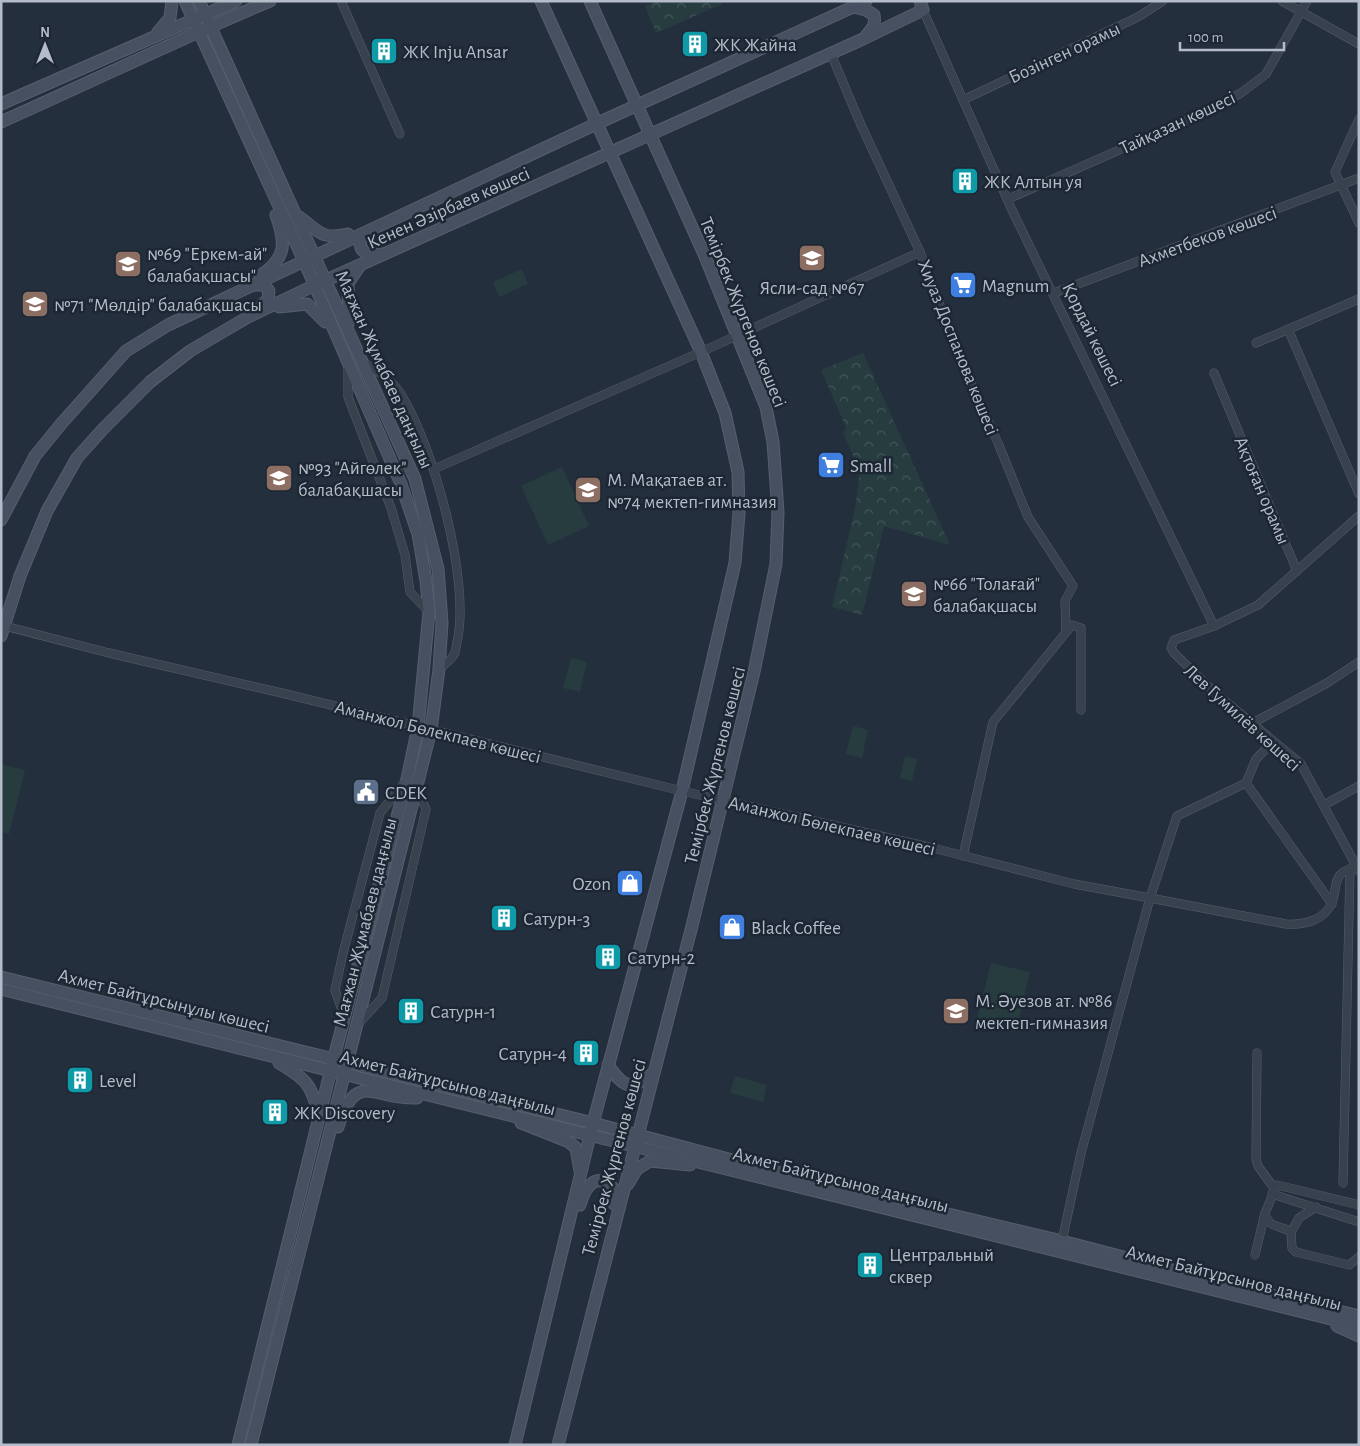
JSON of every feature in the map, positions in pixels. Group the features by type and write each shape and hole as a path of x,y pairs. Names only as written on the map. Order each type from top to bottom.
{"street":[{"path":"156,35 170,18 172,1"},
{"path":"1,104 236,1"},
{"path":"1,122 204,29 270,1"},
{"path":"342,1 400,134"},
{"name":"Темірбек Жүргенов көшесі","path":"515,1445 593,1123 682,791 735,563 739,513 738,472 725,413 701,352 541,1"},
{"name":"Темірбек Жүргенов көшесі","path":"558,1445 652,1074 692,926 764,630 776,564 778,521 773,442 766,407 704,254 590,1"},
{"name":"Кенен Әзірбаев көшесі","path":"304,261 598,123 866,1"},
{"name":"Бозінген орамы","path":"963,100 1138,17 1163,1"},
{"path":"1282,1 1359,44"},
{"name":"Тайқазан көшесі","path":"1008,199 1203,113 1240,93 1266,74 1308,1"},
{"name":"Мағжан Жұмабаев даңғылы","path":"192,2 204,15 204,29 264,173 402,488 418,534 426,581 429,612 411,783 356,1026 324,1155"},
{"name":"Мағжан Жұмабаев даңғылы","path":"192,2 193,20 204,29 316,255 416,478 438,569 442,623 439,669 431,730 411,783 332,1066 238,1445"},
{"name":"Кенен Әзірбаев көшесі","path":"2,629 20,576 43,520 76,458 150,382 190,351 248,317 313,286 400,249 863,40 922,5"},
{"name":"Қордай көшесі","path":"922,5 1008,199 1214,626"},
{"path":"853,7 866,10 874,15 874,28 863,40"},
{"path":"831,54 861,125 920,252"},
{"path":"1359,119 1335,172 1340,187 1359,223"},
{"path":"234,294 268,271 283,253 284,238 264,173"},
{"name":"Ахметбеков көшесі","path":"1054,293 1340,187 1359,178"},
{"path":"296,215 308,223 315,231 335,238 376,227"},
{"path":"376,227 361,238 360,247 364,253 378,255 400,249"},
{"name":"Хиуаз Доспанова көшесі","path":"434,469 701,352 920,252 960,359 1016,484 1028,517 1073,586 1065,601 1066,630"},
{"path":"1,520 35,456 85,396 126,351 168,325 304,261"},
{"path":"349,331 348,283 360,266"},
{"path":"248,317 263,305 269,295 264,285 250,286"},
{"path":"1256,343 1359,299"},
{"path":"265,310 307,304 328,325 342,350"},
{"path":"1288,329 1359,494"},
{"path":"362,361 388,378 402,396 434,469 450,527 460,603 460,631 454,656 439,669"},
{"path":"348,363 348,396 391,508 405,556 410,592 429,612"},
{"name":"Ақтоған орамы","path":"1214,373 1296,571"},
{"path":"1214,626 1258,605 1359,516"},
{"path":"963,856 993,722 1072,625 1081,628 1081,710"},
{"name":"Лев Гумилёв көшесі","path":"1214,626 1172,643 1174,653 1251,724 1301,764 1324,805 1355,868"},
{"name":"Аманжол Бөлекпаев көшесі","path":"2,629 963,856 1074,884 1300,925 1317,919 1332,904"},
{"path":"1251,724 1327,683 1359,662"},
{"path":"1062,1241 1075,1177 1150,898 1176,816 1246,783 1256,759 1273,742"},
{"path":"345,1019 336,990 343,953 380,813 411,783 426,809 382,998 356,1026"},
{"path":"1246,783 1332,904"},
{"path":"1324,805 1359,786"},
{"path":"1332,904 1338,878 1355,868"},
{"path":"1343,1183 1355,868"},
{"name":"Ахмет Байтұрсынұлы көшесі","path":"1,977 317,1062"},
{"name":"Ахмет Байтұрсынұлы көшесі","path":"1,989 269,1056 317,1062"},
{"path":"1257,1053 1256,1159 1258,1166 1273,1191 1359,1222"},
{"path":"269,1056 306,1081 315,1097 318,1120"},
{"name":"Ахмет Байтұрсынов даңғылы","path":"317,1062 593,1123 636,1140 722,1168 1062,1241 1234,1286 1359,1316"},
{"path":"608,1065 617,1078 628,1085 636,1085 652,1074"},
{"name":"Ахмет Байтұрсынов даңғылы","path":"345,1069 432,1096 590,1136 636,1140 1359,1326"},
{"path":"250,1445 324,1155 334,1137 344,1108 350,1098 357,1093 366,1091 414,1098 432,1096"},
{"path":"502,1113 538,1131 569,1142 576,1148 581,1174"},
{"path":"621,1195 637,1169 650,1161 722,1168"},
{"path":"561,1252 571,1238 582,1197 588,1185 596,1181 608,1183 614,1189 616,1197 601,1256 603,1266"},
{"path":"1255,1255 1265,1212 1273,1191 1281,1185 1359,1205"},
{"path":"1316,1206 1299,1218 1290,1232 1292,1248 1296,1252 1349,1265 1358,1260 1359,1257"},
{"path":"1265,1212 1268,1222 1273,1227 1290,1232"},
{"path":"1326,1318 1332,1324 1359,1336"}],"green space":[{"path":"656,1 721,1 722,4 656,33 645,6"},
{"path":"522,269 528,284 499,297 493,282"},
{"path":"863,353 950,545 884,526 862,615 832,607 855,509 860,471 843,433 846,427 821,370"},
{"path":"562,467 589,526 548,545 521,486"},
{"path":"571,658 587,662 580,692 563,688"},
{"path":"853,726 868,730 862,758 846,754"},
{"path":"905,756 917,759 912,781 900,778"},
{"path":"1,764 25,770 9,834 1,832"},
{"path":"991,963 1030,972 1016,1032 976,1022"},
{"path":"735,1076 767,1085 763,1102 730,1093"}],"place":[{"name":"ЖК Жайна","path":"695,44"},
{"name":"ЖК Inju Ansar","path":"384,51"},
{"name":"ЖК Алтын уя","path":"965,181"},
{"name":"Ясли-сад №67","path":"812,258"},
{"name":"№69 \"Еркем-ай\" балабақшасы\"","path":"128,264"},
{"name":"Magnum","path":"963,285"},
{"name":"№71 \"Мөлдір\" балабақшасы","path":"35,304"},
{"name":"Small","path":"831,465"},
{"name":"№93 \"Айгөлек\" балабақшасы","path":"279,478"},
{"name":"М. Мақатаев ат. №74 мектеп-гимназия","path":"588,490"},
{"name":"№66 \"Толағай\" балабақшасы","path":"914,594"},
{"name":"CDEK","path":"366,792"},
{"name":"Ozon","path":"630,883"},
{"name":"Сатурн-3","path":"504,918"},
{"name":"Black Coffee","path":"732,927"},
{"name":"Сатурн-2","path":"608,957"},
{"name":"Сатурн-1","path":"411,1011"},
{"name":"М. Әуезов ат. №86 мектеп-гимназия","path":"956,1011"},
{"name":"Сатурн-4","path":"586,1053"},
{"name":"Level","path":"80,1080"},
{"name":"ЖК Discovery","path":"275,1112"},
{"name":"Центральный сквер","path":"870,1265"}]}
